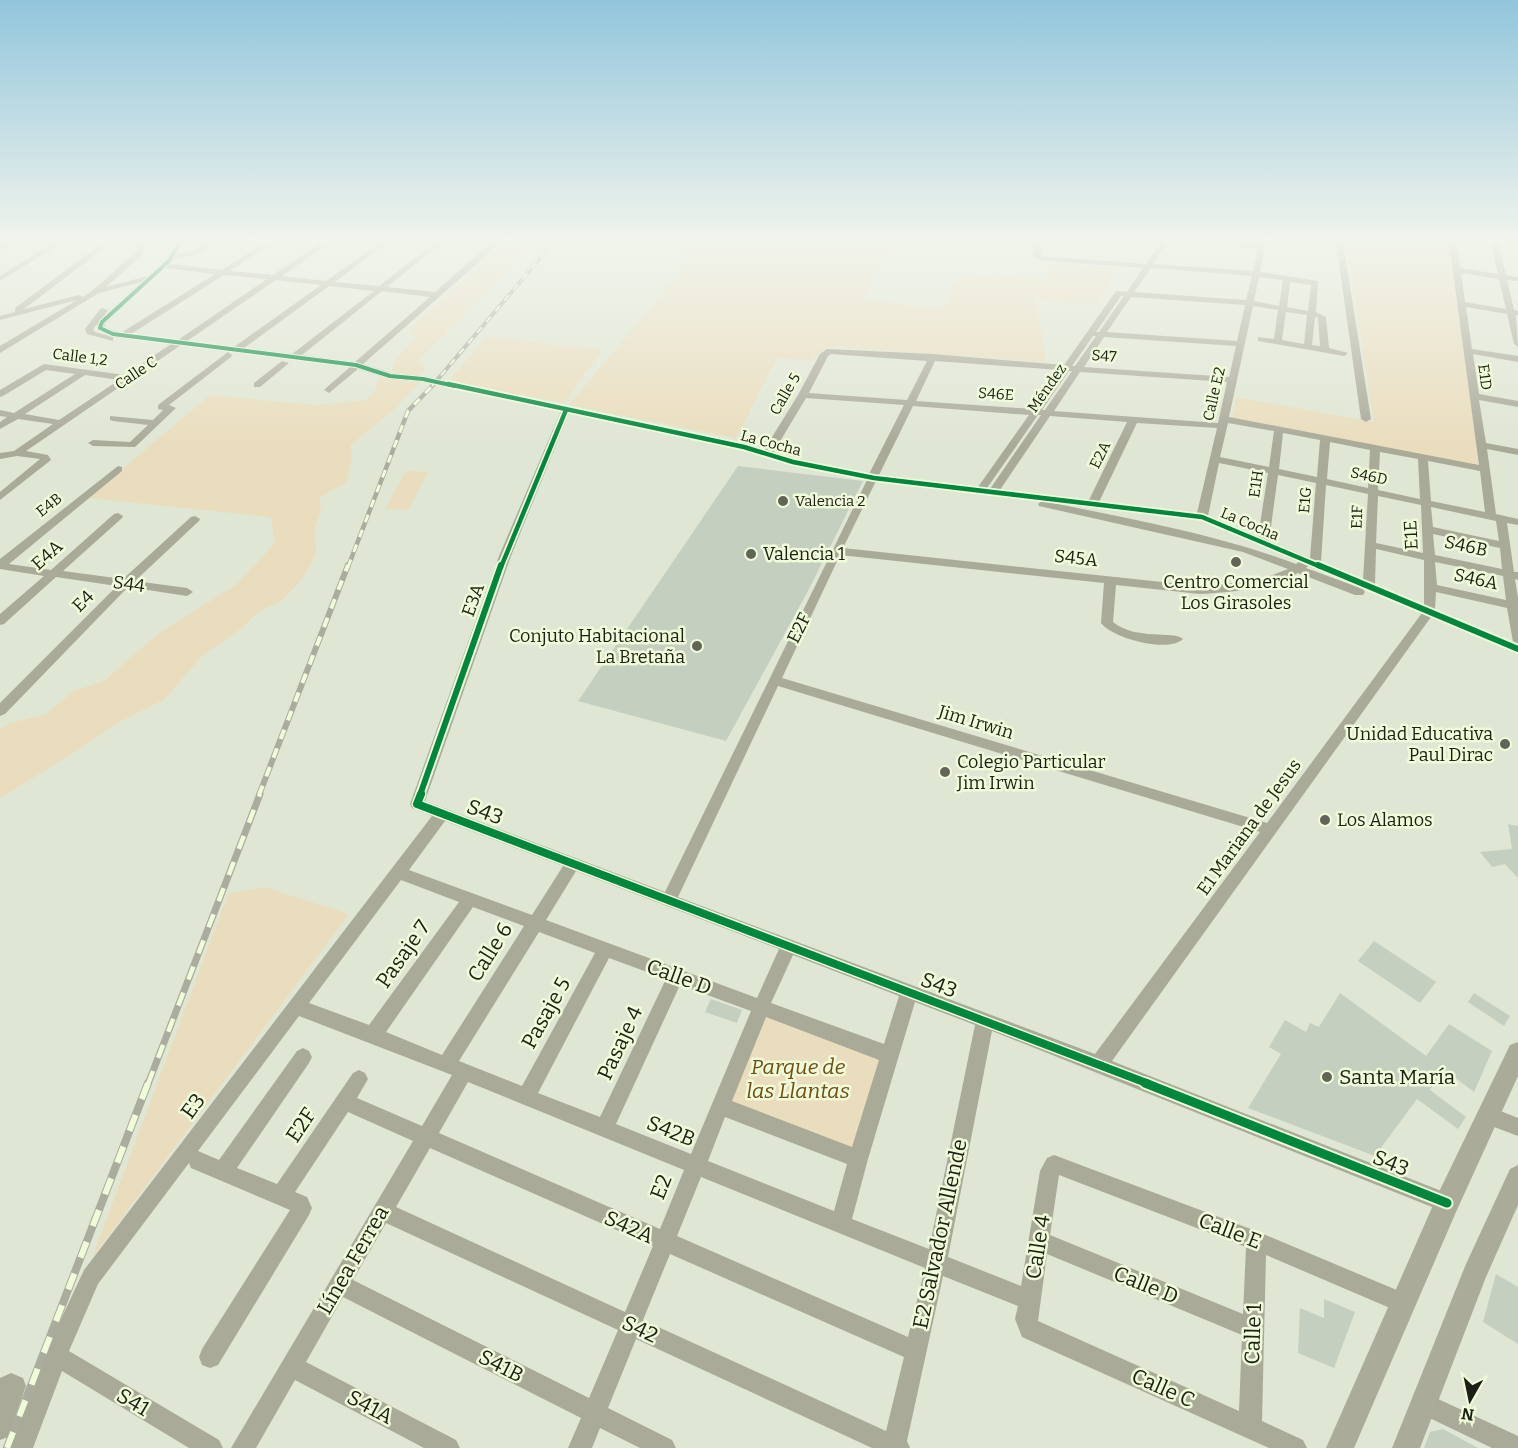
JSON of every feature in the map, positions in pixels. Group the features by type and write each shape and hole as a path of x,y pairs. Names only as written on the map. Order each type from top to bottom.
{"main road":[{"path":"1340,1448 1447,1203 1518,1052"},
{"path":"1406,1448 1476,1273 1518,1177"}],"street":[{"path":"11,315 18,310"},
{"path":"0,318 31,310"},
{"path":"0,350 67,310"},
{"name":"La Cocha","path":"105,310 89,329 91,334 101,338 176,345"},
{"name":"La Cocha","path":"116,310 102,322 100,328 104,331 176,345 354,368 400,378 416,378 744,447 793,462 874,478 1202,517 1263,543 1398,608 1430,612"},
{"path":"123,335 163,310"},
{"name":"Calle C","path":"0,456 17,453 228,310"},
{"path":"93,443 132,445 171,408 161,407 170,399 291,310"},
{"path":"257,385 355,310"},
{"path":"329,390 421,310"},
{"name":"Méndez","path":"981,490 1107,310"},
{"name":"Méndez","path":"993,492 1119,310"},
{"name":"Calle E2","path":"1202,517 1248,310"},
{"path":"1278,342 1283,310"},
{"path":"1287,310 1322,317 1325,350"},
{"path":"1308,346 1312,310"},
{"path":"1349,310 1366,419"},
{"name":"E1D","path":"1463,310 1484,469 1496,517"},
{"path":"1498,310 1514,312 1518,344"},
{"path":"1096,325 1241,340"},
{"path":"1090,334 1241,340"},
{"path":"1262,339 1344,353"},
{"name":"S47","path":"830,351 1233,380"},
{"name":"Calle 5","path":"767,454 825,354 830,351"},
{"path":"1468,351 1518,359"},
{"name":"E2F","path":"669,900 836,551 933,357"},
{"path":"31,365 44,367"},
{"name":"Calle 1,2","path":"0,394 44,367 127,378"},
{"path":"0,426 84,372"},
{"name":"S46E","path":"803,395 1133,420 1223,423 1325,438 1484,469"},
{"path":"1474,396 1518,404"},
{"name":"E3A","path":"417,804 510,543 540,465 566,410"},
{"path":"0,413 62,423"},
{"path":"113,418 156,423"},
{"name":"E2A","path":"1093,503 1133,420"},
{"name":"E1H","path":"1263,543 1279,430"},
{"name":"E1G","path":"1307,565 1322,481 1325,438"},
{"path":"1481,445 1518,452"},
{"name":"E1F","path":"1369,587 1375,448"},
{"path":"0,497 46,460 17,453"},
{"name":"E1E","path":"1423,457 1431,587 1430,612"},
{"name":"S46D","path":"1215,459 1518,522"},
{"name":"E4B","path":"0,566 118,469"},
{"name":"La Cocha","path":"1006,493 1051,507 1175,532 1307,565 1369,587 1518,649"},
{"name":"E4A","path":"0,621 118,516"},
{"path":"1496,517 1514,575 1513,605 1518,640"},
{"name":"E4","path":"0,711 126,583 195,519"},
{"path":"1427,529 1505,546"},
{"name":"S46B","path":"1371,545 1514,575"},
{"name":"S45A","path":"836,551 1200,590 1265,583 1307,565"},
{"name":"S44","path":"0,566 187,592"},
{"path":"1110,580 1107,624 1114,630 1151,640 1177,639"},
{"name":"S46A","path":"1431,587 1513,605"},
{"name":"E1 Mariana de Jesus","path":"1099,1064 1430,612"},
{"name":"Jim Irwin","path":"774,680 1271,830"},
{"name":"S43","path":"417,804 1099,1064 1447,1203"},
{"name":"E3","path":"21,1448 56,1355 91,1276 186,1154 295,1006 442,814"},
{"name":"Calle 6","path":"455,1068 535,924 573,863"},
{"name":"Calle D","path":"398,872 890,1055"},
{"name":"Pasaje 7","path":"374,1035 469,900"},
{"name":"E2","path":"580,1448 761,1007 789,946"},
{"name":"Pasaje 5","path":"526,1097 605,950"},
{"name":"Pasaje 4","path":"604,1129 676,976"},
{"path":"841,1224 858,1159 909,992"},
{"name":"S42B","path":"295,1006 374,1035 1029,1300"},
{"name":"E2 Salvador Allende","path":"896,1447 985,1021"},
{"path":"222,1172 303,1058"},
{"name":"Línea Ferrea","path":"243,1448 426,1137 455,1068"},
{"name":"E2F","path":"281,1197 359,1079"},
{"name":"S42A","path":"344,1101 915,1351"},
{"path":"721,1106 858,1159"},
{"path":"1488,1114 1518,1127"},
{"path":"198,1161 300,1204 302,1208 210,1357"},
{"name":"Calle E","path":"1054,1165 1256,1241 1404,1303"},
{"name":"Calle 4","path":"1030,1329 1026,1319 1050,1171 1054,1165"},
{"name":"S42","path":"382,1211 896,1447"},
{"name":"Calle D","path":"1039,1241 1253,1329"},
{"name":"Calle 1","path":"1250,1427 1256,1241"},
{"name":"S41B","path":"339,1284 664,1448"},
{"name":"Calle C","path":"1030,1329 1295,1448"},
{"name":"S41","path":"56,1355 211,1448"},
{"name":"S41A","path":"291,1366 448,1448"},
{"path":"0,1429 14,1395 15,1386 6,1387"},
{"path":"1423,1403 1508,1446"}],"green space":[{"path":"431,310 470,310 418,360 426,369 416,376 392,371 397,357 416,337 408,330"},
{"path":"649,310 1038,310 1046,362 839,346 820,352 812,361 777,358 736,438 569,405"},
{"path":"1357,310 1458,310 1479,466 1232,419 1236,397 1374,422"},
{"path":"487,337 603,349 564,403 448,381"},
{"path":"378,377 420,381 395,409 350,445 352,458 346,483 319,498 321,507 315,529 316,554 303,578 282,600 257,613 242,628 201,657 164,700 121,721 0,798 0,729 9,723 45,715 72,692 105,680 159,633 237,584 275,543 271,517 88,498 210,395 316,405 366,400 375,391"},
{"path":"406,471 428,472 408,510 385,509"},
{"path":"264,887 349,914 92,1258 228,894"},
{"name":"Parque de las Llantas","path":"763,1014 888,1062 854,1152 727,1103"}],"building":[{"name":"Conjuto Habitacional La Bretaña","path":"738,466 863,481 808,591 726,741 578,701"},
{"path":"1508,824 1518,826 1518,878 1505,864 1492,867 1480,852 1512,849"},
{"path":"1374,941 1436,982 1420,1003 1358,961"},
{"name":"Santa María","path":"1340,993 1426,1056 1449,1024 1492,1051 1474,1092 1444,1069 1430,1090 1466,1117 1458,1129 1417,1099 1375,1156 1248,1108 1281,1054 1269,1047 1285,1020 1306,1032 1310,1023 1319,1027"},
{"path":"1474,993 1510,1016 1504,1026 1468,1002"},
{"path":"711,999 742,1010 737,1023 705,1012"},
{"path":"1496,1274 1518,1287 1518,1344 1483,1322"},
{"path":"1324,1299 1355,1312 1334,1368 1298,1353 1300,1308 1324,1318"},
{"path":"1443,1429 1478,1448 1424,1448 1430,1432"}],"railway":[{"path":"432,386 497,310"},
{"path":"348,567 408,411 434,384"},
{"path":"259,795 348,565"},
{"path":"148,1084 260,794"},
{"path":"7,1448 148,1083"}],"cycle path":[{"path":"116,310 102,322 100,328 113,334 356,365 390,376 423,379 744,447 793,462 874,478 1202,517 1518,649"},
{"path":"566,410 505,556 417,804 1099,1064 1447,1203"}],"place":[{"name":"Valencia 2","path":"783,501"},
{"name":"Valencia 1","path":"751,554"},
{"name":"Centro Comercial Los Girasoles","path":"1236,562"},
{"name":"Conjuto Habitacional La Bretaña","path":"697,646"},
{"name":"Unidad Educativa Paul Dirac","path":"1505,744"},
{"name":"Colegio Particular Jim Irwin","path":"945,772"},
{"name":"Los Alamos","path":"1325,820"},
{"name":"Santa María","path":"1327,1077"}]}
